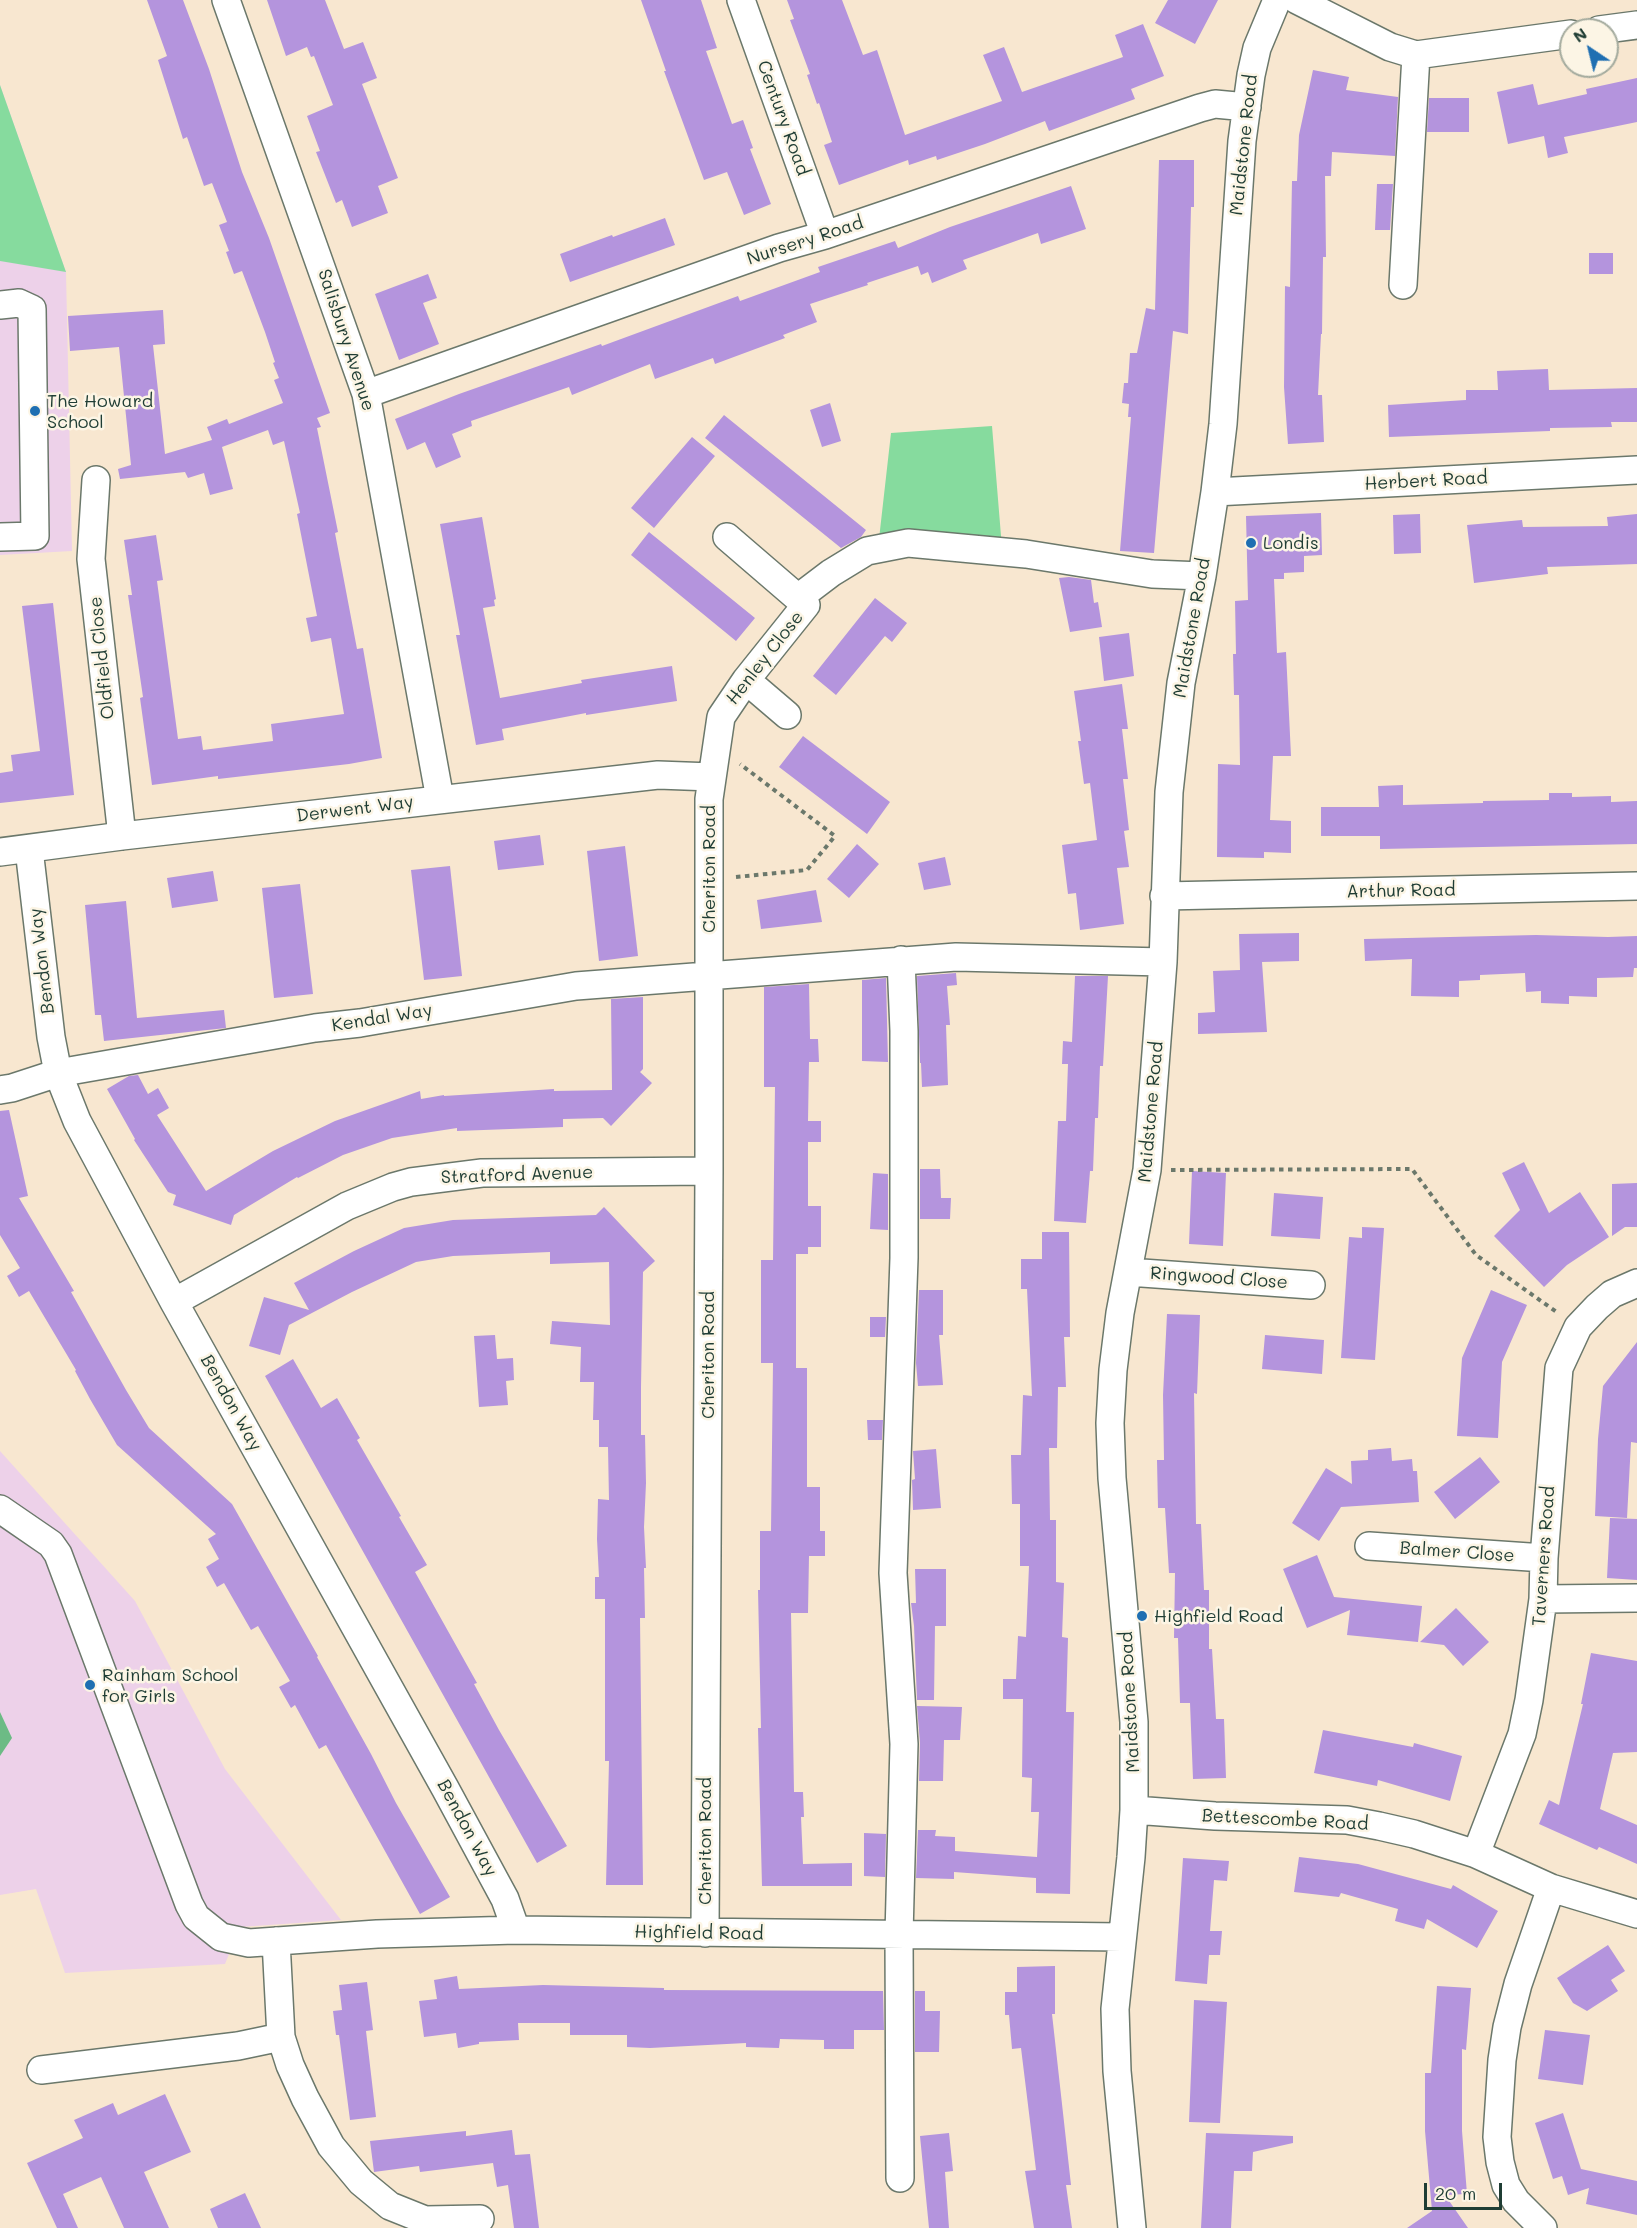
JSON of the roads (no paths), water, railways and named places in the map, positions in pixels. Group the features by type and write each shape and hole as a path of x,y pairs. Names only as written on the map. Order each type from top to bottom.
{"street":[{"name":"Salisbury Avenue","path":"226,0 366,394 440,799"},
{"name":"Century Road","path":"741,0 825,235"},
{"name":"Maidstone Road","path":"1132,2228 1115,2039 1115,2009 1134,1810 1132,1690 1114,1514 1110,1435 1113,1370 1147,1170 1163,962 1169,792 1178,710 1191,627 1202,576 1223,424 1239,181 1247,107 1257,48 1277,0"},
{"path":"1297,0 1390,47 1416,56 1559,36"},
{"path":"1619,27 1637,25"},
{"path":"1402,285 1416,56"},
{"name":"Nursery Road","path":"366,394 779,248 825,235 1200,108 1215,104 1247,107"},
{"path":"0,305 19,303 32,309 35,536 0,537"},
{"name":"Herbert Road","path":"1215,492 1637,470"},
{"name":"Oldfield Close","path":"96,480 91,559 122,836"},
{"name":"Henley Close","path":"712,777 721,717 746,680 806,605 727,537"},
{"path":"798,598 831,573 867,551 908,543 1026,554 1152,574 1202,576"},
{"path":"746,680 787,716"},
{"name":"Derwent Way","path":"0,852 658,775 712,777"},
{"name":"Cheriton Road","path":"705,1933 709,1171 708,879 709,799 712,777"},
{"name":"Bendon Way","path":"29,849 51,1037 58,1072 77,1121 174,1302 445,1788 505,1899 516,1930"},
{"name":"Arthur Road","path":"1164,896 1637,886"},
{"name":"Kendal Way","path":"0,1090 58,1072 576,986 957,957 1163,962"},
{"path":"900,2178 899,1935 903,1744 893,1573 904,1258 904,1031 901,960"},
{"name":"Stratford Avenue","path":"174,1302 347,1206 411,1182 482,1173 709,1171"},
{"name":"Ringwood Close","path":"1128,1272 1311,1285"},
{"name":"Taverners Road","path":"1476,1854 1521,1734 1529,1700 1543,1599 1544,1558 1559,1368 1578,1327 1612,1294 1637,1283"},
{"name":"Highfield Road","path":"0,1509 51,1544 58,1554 185,1894 196,1917 221,1937 249,1943 376,1934 516,1930 1122,1937"},
{"name":"Balmer Close","path":"1369,1546 1544,1558"},
{"path":"1543,1599 1637,1598"},
{"name":"Bettescombe Road","path":"1134,1810 1215,1816 1347,1820 1414,1834 1476,1854 1551,1888 1637,1914"},
{"path":"1543,2228 1516,2201 1506,2185 1497,2137 1502,2060 1507,2027 1518,1984 1551,1888"},
{"path":"276,1941 281,2037 297,2082 331,2146 361,2182 390,2206 425,2220 480,2219"},
{"path":"41,2070 238,2046 281,2037"}],"place":[{"name":"The Howard School","path":"35,411"},
{"name":"Londis","path":"1251,543"},
{"name":"Highfield Road","path":"1142,1616"},
{"name":"Rainham School for Girls","path":"90,1685"}]}
